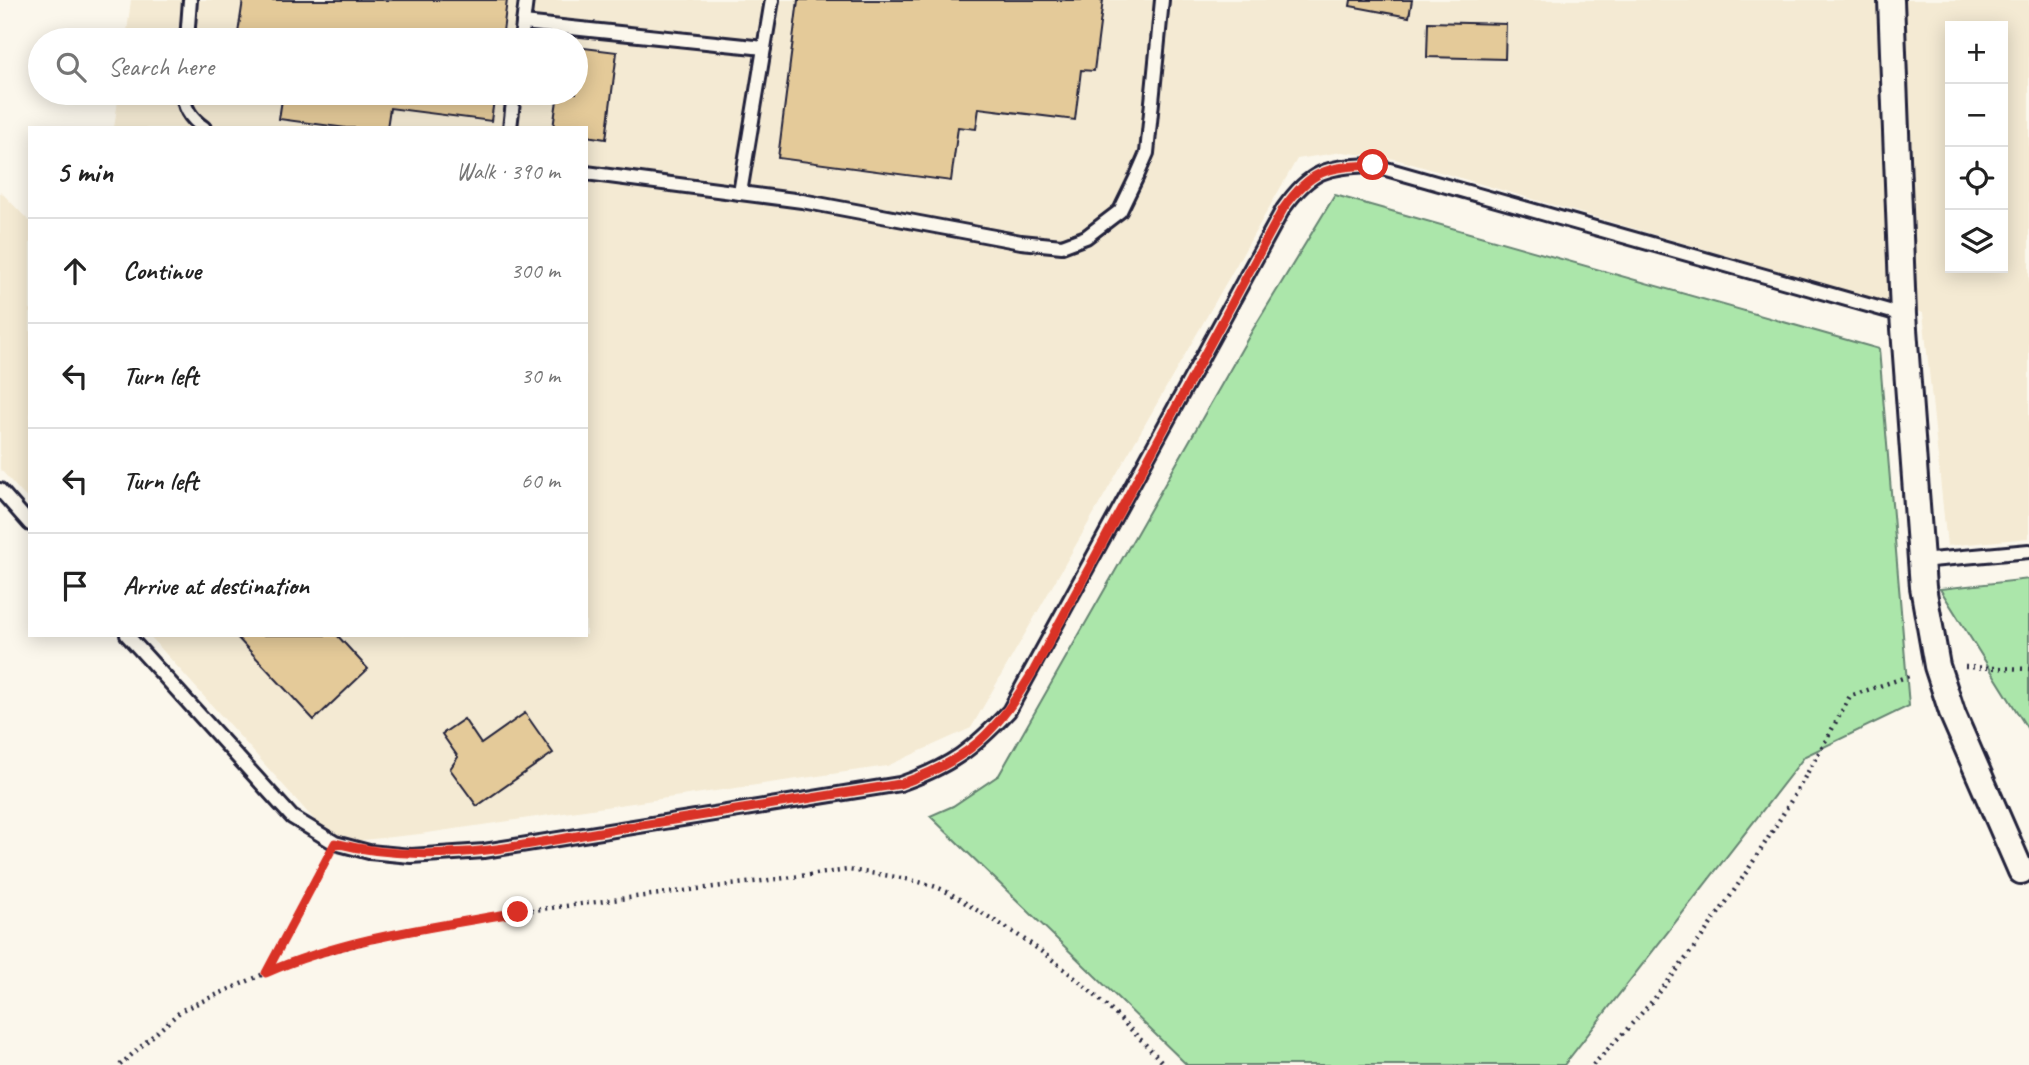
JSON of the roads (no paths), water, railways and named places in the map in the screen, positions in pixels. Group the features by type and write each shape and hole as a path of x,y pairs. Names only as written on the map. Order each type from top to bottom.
{"street":[{"path":"1891,0 1903,315 1920,561 1937,666 1953,715 2021,871"}],"lane":[{"path":"188,28 190,0"},
{"path":"522,28 526,0"},
{"path":"740,193 772,0"},
{"path":"588,173 802,201 1021,243 1062,246 1086,237 1120,211 1147,153 1162,0"},
{"path":"523,23 571,28"},
{"path":"588,30 764,48"},
{"path":"184,105 202,126"},
{"path":"510,126 513,105"},
{"path":"129,637 204,724 292,817 335,843 369,852 411,856 484,850 900,784 938,771 975,747 1009,712 1283,209 1301,184 1330,167 1373,165 1903,315"},
{"path":"0,490 28,522"},
{"path":"1920,561 2029,551"}]}
